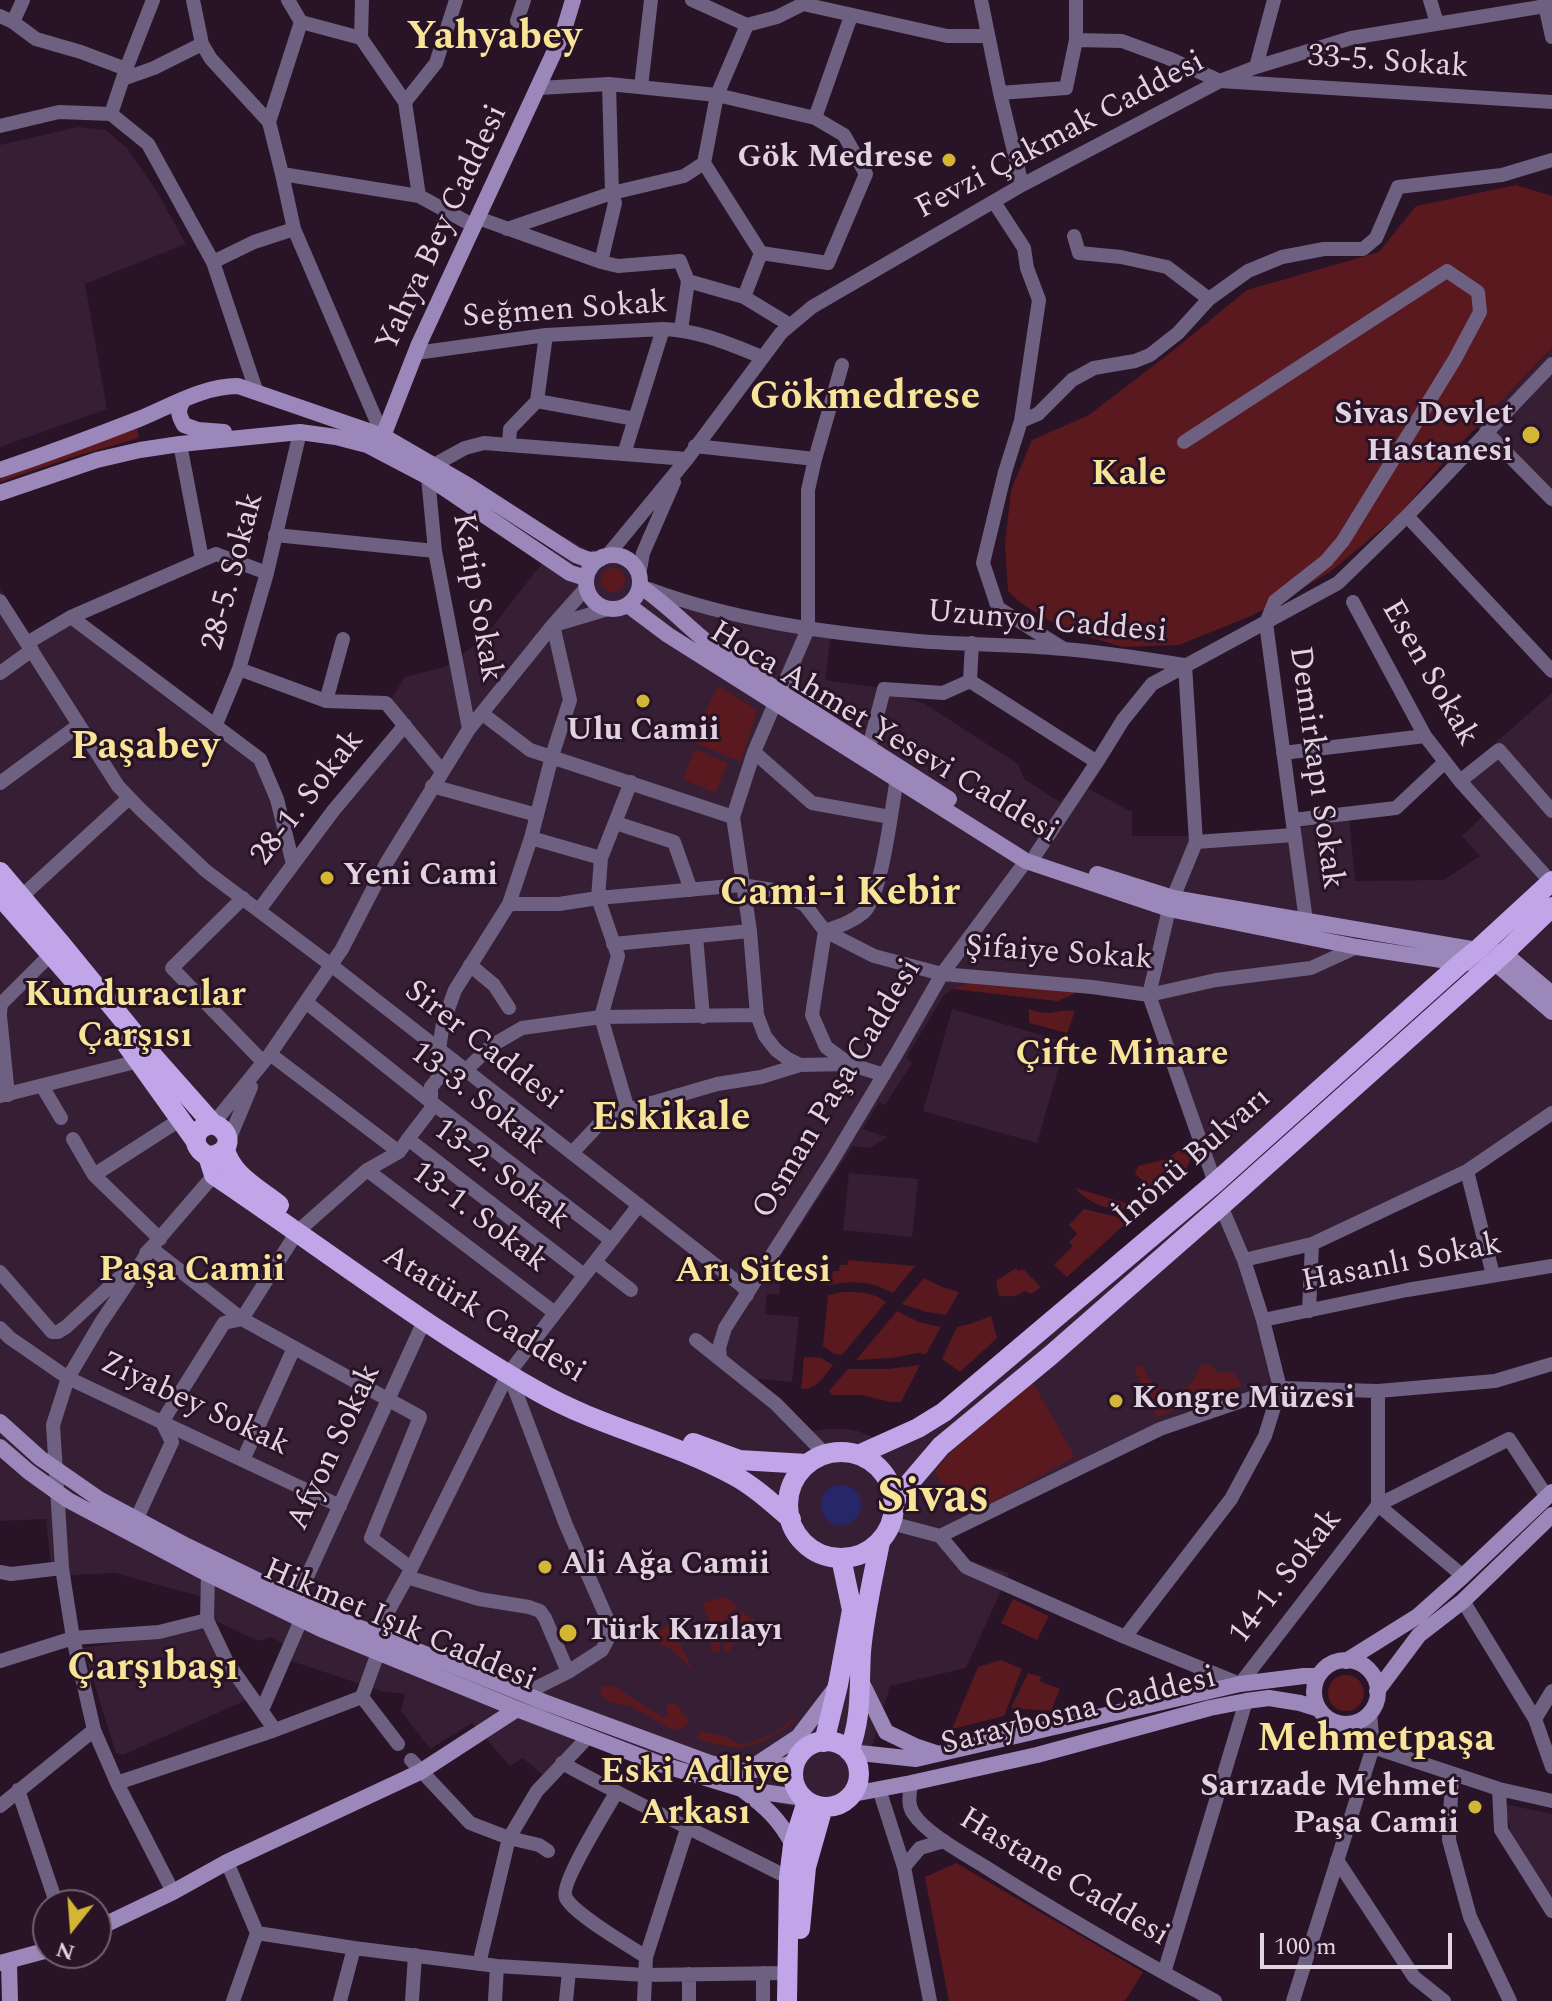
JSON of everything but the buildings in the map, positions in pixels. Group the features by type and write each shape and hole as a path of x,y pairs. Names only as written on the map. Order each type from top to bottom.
{"main road":[{"name":"Atatürk Caddesi","path":"0,872 10,896 51,954 139,1061 181,1119 301,1228 425,1319 511,1370 573,1398 739,1460 817,1459"},
{"name":"İnönü Bulvarı","path":"894,1501 941,1446 1051,1355 1221,1206 1484,957 1551,881"},
{"name":"Atatürk Caddesi","path":"10,896 61,944 213,1124"},
{"name":"İnönü Bulvarı","path":"858,1455 918,1428 944,1412 1484,957 1552,907"},
{"path":"213,1124 200,1129 214,1152"},
{"name":"Atatürk Caddesi","path":"214,1152 228,1159 235,1170 301,1228 478,1344 540,1393 735,1475 791,1519"},
{"path":"850,1751 857,1731 861,1652 880,1542 891,1523 893,1492 885,1476 873,1463 858,1455 837,1453 817,1459 792,1486 789,1502 791,1519 798,1535 809,1547 841,1558 866,1552 880,1542"},
{"path":"824,1742 852,1610 841,1558"},
{"path":"824,1742 839,1744 850,1751 859,1772 853,1794 834,1806 811,1802 795,1783 796,1762 807,1748 824,1742"},
{"path":"787,2001 789,1878 793,1845 811,1802"},
{"path":"800,2001 799,1932 811,1802"}],"street":[{"path":"23,0 6,19 36,39 81,52 124,74 154,68 202,44"},
{"path":"111,114 153,0"},
{"path":"193,0 202,44 211,59 269,122 294,229 383,436"},
{"path":"288,0 301,22 361,38"},
{"path":"362,0 361,38 405,102 419,196"},
{"path":"405,102 436,63 456,0"},
{"path":"517,21 524,0"},
{"name":"Yahya Bey Caddesi","path":"383,436 416,353 563,33 573,0"},
{"path":"641,87 651,0"},
{"path":"692,0 747,25 777,17 804,2 851,16 947,36 988,36"},
{"path":"981,0 1022,185"},
{"path":"1000,93 1066,88 1076,40 1076,0"},
{"path":"1256,67 1274,0"},
{"path":"1430,0 1437,23"},
{"path":"1547,4 1552,37"},
{"name":"Fevzi Çakmak Caddesi","path":"603,557 684,463 781,333 812,307 1022,185 1220,81 1351,38 1547,4"},
{"path":"815,118 851,16"},
{"path":"269,122 301,22"},
{"path":"539,88 609,84 717,95 815,118 844,135 866,174 828,263 761,253 704,163 717,95 747,25"},
{"path":"1076,40 1122,41 1220,81"},
{"name":"33-5. Sokak","path":"1220,81 1552,102"},
{"path":"601,262 615,203 612,193 609,84"},
{"path":"0,126 59,112 111,114 148,144 213,262 257,393"},
{"path":"1021,421 1038,414 1072,380 1094,368 1135,361 1150,355 1178,333 1209,299 1248,271 1282,257 1324,249 1363,249 1376,238 1398,187 1502,175 1552,160"},
{"path":"507,229 612,193 684,176 704,163"},
{"path":"282,174 419,196 476,222 507,229 618,266 680,261 688,281 681,330"},
{"path":"994,202 1024,248 1027,268 1039,300 1021,421 983,563 998,608 1064,649"},
{"path":"213,262 254,242 294,229"},
{"path":"1074,236 1079,253 1121,257 1167,267 1209,299"},
{"path":"744,297 761,253"},
{"path":"1184,442 1447,271 1478,292 1480,312 1467,336 1343,541 1326,561 1275,601 1266,623"},
{"path":"688,281 744,297 790,325"},
{"path":"624,454 663,329"},
{"name":"Seğmen Sokak","path":"416,353 546,335 663,329 717,339 762,357"},
{"path":"509,445 510,429 537,401 546,335"},
{"name":"Uzunyol Caddesi","path":"639,580 685,603 808,629 919,641 1064,649 1185,665 1338,583 1407,516 1552,364"},
{"path":"800,1065 776,1050 765,1036 757,1015 750,931 733,817 754,752 808,629 808,490 842,365"},
{"path":"0,470 139,419 184,399 222,386 238,386 383,436 586,583 592,600 608,609"},
{"path":"184,399 178,408 184,425 198,430 264,435"},
{"path":"537,401 635,419"},
{"path":"139,419 150,430 151,436 140,450"},
{"path":"0,493 97,460 140,450 300,432 336,437 367,445 431,471 576,555 589,560 616,555 627,559 635,567 639,580 636,597 628,605 553,625"},
{"name":"28-5. Sokak","path":"216,724 239,669 267,573 300,432"},
{"path":"1486,432 1552,499"},
{"path":"431,471 465,448 484,443 624,454 684,463"},
{"path":"180,444 202,559"},
{"path":"695,446 815,459"},
{"name":"Fevzi Çakmak Caddesi","path":"639,580 643,553 684,463"},
{"name":"Katip Sokak","path":"431,471 435,551 469,729"},
{"path":"1407,516 1552,671"},
{"path":"275,535 435,551"},
{"path":"0,673 29,647 71,617 202,559 216,554 267,573"},
{"path":"213,1124 307,1003 342,949 387,862 469,729 586,583 590,568 603,557"},
{"name":"Hoca Ahmet Yesevi Caddesi","path":"639,580 701,640 778,697 897,778 1031,858 1171,904 1357,947 1484,957"},
{"name":"Sirer Caddesi","path":"0,601 118,786 206,871 745,1287 747,1295"},
{"name":"Esen Sokak","path":"1353,602 1425,736 1460,781 1551,881"},
{"name":"Hoca Ahmet Yesevi Caddesi","path":"628,605 668,635 869,747 1031,858"},
{"path":"701,640 702,624 715,610"},
{"path":"71,617 260,759 277,799 293,864"},
{"name":"Demirkapı Sokak","path":"1266,623 1306,921"},
{"path":"439,1049 443,1023 455,990 509,904 570,700 553,625"},
{"path":"326,701 343,639"},
{"path":"970,681 972,643"},
{"path":"1185,665 1196,842 1171,904 1149,995 1215,1183"},
{"name":"Osman Paşa Caddesi","path":"720,1357 721,1337 832,1161 942,974 1031,858 1123,720 1152,684 1185,665"},
{"path":"239,669 326,701 386,703 442,771"},
{"path":"869,747 884,689 943,693 970,681"},
{"path":"970,681 1097,762"},
{"path":"488,718 530,750 733,817"},
{"path":"0,783 79,725"},
{"name":"28-1. Sokak","path":"259,910 405,725"},
{"path":"1283,753 1425,736"},
{"path":"1460,781 1499,750 1552,811"},
{"path":"754,752 812,803 890,817"},
{"path":"1196,842 1294,828 1396,808 1445,762"},
{"path":"825,931 849,922 867,909 879,883 897,778"},
{"path":"628,1110 601,1017 618,956 598,898 601,858 631,782"},
{"path":"432,786 537,815"},
{"path":"10,896 129,798"},
{"path":"616,823 674,842 691,890"},
{"path":"531,838 601,858"},
{"path":"509,904 559,904 742,885 779,891 805,905 825,931 812,1015 826,1047 849,1064"},
{"name":"13-2. Sokak","path":"243,898 172,968 266,1058 399,1152 408,1139 584,1275"},
{"name":"Hoca Ahmet Yesevi Caddesi","path":"1171,904 1306,921 1484,957"},
{"path":"613,944 750,931"},
{"name":"Şifaiye Sokak","path":"825,931 874,956 942,974 1149,995 1216,980 1311,968 1357,947"},
{"path":"696,936 703,1017"},
{"path":"51,954 1,1004 4,1096 139,1061"},
{"path":"1484,957 1552,994"},
{"path":"1484,957 1552,1012"},
{"path":"470,965 494,985 509,1008"},
{"name":"13-3. Sokak","path":"307,1003 611,1240"},
{"path":"466,1070 491,1046 522,1028 601,1017 757,1015"},
{"path":"173,1892 117,1783 94,1730 73,1638 62,1568 53,1425 68,1378 100,1324 214,1152 266,1058"},
{"path":"408,1139 431,1109 431,1087 453,1060"},
{"path":"572,1153 601,1122 628,1110 717,1084 761,1077 800,1065 849,1064 884,1075"},
{"path":"42,1086 61,1118"},
{"path":"1244,1260 1312,1244 1467,1171 1551,1114"},
{"path":"94,1175 181,1119"},
{"path":"73,1139 94,1175 155,1244 242,1319 420,1417 371,1538 409,1573 468,1596 540,1611 568,1672"},
{"path":"136,1520 172,1442 162,1422 224,1323 242,1319 301,1228 367,1170 399,1152"},
{"name":"13-1. Sokak","path":"367,1170 555,1313"},
{"path":"1467,1171 1493,1275"},
{"path":"375,1635 511,1370 639,1205"},
{"path":"1125,1637 1231,1499 1265,1436 1280,1388 1244,1260 1221,1206"},
{"path":"0,1272 44,1326 58,1332 155,1244"},
{"path":"1309,1311 1312,1244"},
{"path":"595,1262 631,1290"},
{"name":"Hasanlı Sokak","path":"1263,1320 1552,1266"},
{"name":"Afyon Sokak","path":"296,1601 425,1319"},
{"name":"Ziyabey Sokak","path":"0,1328 68,1378 340,1506"},
{"path":"696,1340 776,1404 817,1459"},
{"path":"243,1460 294,1348"},
{"path":"940,1536 1160,1429 1280,1388 1378,1391 1495,1381 1552,1364"},
{"path":"112,1921 416,1766 602,1650 610,1635 609,1623 566,1525 511,1370"},
{"path":"1378,1391 1378,1505"},
{"name":"Hikmet Işık Caddesi","path":"0,1422 55,1469 99,1499 296,1601 520,1701 589,1736 660,1764 742,1789 811,1802"},
{"path":"1378,1505 1509,1439 1549,1494 1418,1616 1346,1661 1330,1665 1318,1676 1314,1693 1319,1709 1373,1747 1499,1789 1552,1801"},
{"name":"Hikmet Işık Caddesi","path":"1,1449 56,1491 113,1524 301,1620 378,1653 520,1701 544,1702 710,1763 748,1770 775,1768 796,1762"},
{"path":"1378,1505 1463,1576"},
{"name":"14-1. Sokak","path":"1240,1684 1378,1505"},
{"path":"1377,1691 1419,1635 1463,1601 1552,1515"},
{"path":"891,1523 940,1536 966,1567 1240,1684"},
{"path":"0,1572 11,1574 62,1568"},
{"path":"208,1573 207,1620 227,1662 275,1730"},
{"path":"1463,1601 1535,1719 1552,1767"},
{"path":"0,1661 73,1638 159,1632 207,1620"},
{"path":"262,1710 301,1620"},
{"path":"117,1783 362,1697 378,1653"},
{"path":"1339,1723 1358,1721 1370,1712 1376,1702 1377,1691 1368,1669 1346,1661"},
{"path":"544,1702 568,1672"},
{"name":"Saraybosna Caddesi","path":"850,1751 916,1759 1240,1684 1318,1676"},
{"path":"861,1681 886,1732 938,1754"},
{"path":"748,1770 798,1737 838,1685"},
{"path":"1535,1719 1552,1691"},
{"path":"362,1697 398,1744"},
{"name":"Saraybosna Caddesi","path":"853,1794 1037,1755 1246,1701 1269,1698 1319,1709"},
{"path":"1164,1973 1246,1701"},
{"path":"1293,2001 1373,1747 1370,1712"},
{"path":"0,1806 94,1730"},
{"path":"479,1964 509,1838 537,1791 589,1736"},
{"path":"562,1763 789,1878"},
{"path":"416,1766 470,1823 509,1838 539,1845 548,1851"},
{"path":"1452,1774 1449,1840 1470,1917 1510,2001"},
{"name":"Hastane Caddesi","path":"911,1783 909,1802 912,1812 944,1841 1065,1917 1215,2001"},
{"path":"742,1789 783,1826 793,1845"},
{"path":"879,1789 904,1867 930,2001"},
{"path":"1499,1789 1501,1830 1552,1911"},
{"path":"18,1790 52,1889"},
{"path":"616,1793 573,1869 566,1898 577,1911 646,1957"},
{"path":"644,2001 646,1957 688,1826"},
{"path":"904,1867 920,1848 944,1841"},
{"path":"1337,1860 1414,1977 1444,2001"},
{"path":"227,1862 257,1933 233,2001"},
{"path":"257,1933 497,1966 645,1975 787,1973"},
{"path":"340,2001 354,1948"},
{"path":"10,2001 4,1962 32,1954"},
{"path":"412,2001 415,1955"},
{"path":"495,2001 497,1966"},
{"path":"566,2001 569,1971"},
{"path":"763,1973 763,2001"},
{"path":"689,1974 689,2001"}],"shaded area":[{"path":"78,127 106,130 127,148 156,190 186,244 85,284 107,409 0,447 0,145"},
{"path":"1516,185 1552,196 1552,348 1450,455 1401,513 1330,572 1251,616 1179,645 1123,647 1065,630 1022,604 1008,591 1005,545 1011,490 1032,440 1089,415 1247,290 1379,252 1416,206"},
{"path":"1552,349 1552,508 1477,427"},
{"path":"137,427 139,438 0,482 0,479"},
{"path":"563,536 589,551 620,548 645,567 649,584 713,605 832,627 825,680 875,687 925,704 1018,764 1024,779 1060,802 1076,782 1132,812 1132,836 1199,836 1288,830 1349,818 1355,881 1444,880 1480,856 1462,836 1483,816 1453,780 1552,693 1552,1116 1475,1173 1252,1264 1288,1389 1160,1436 950,1537 969,1561 1009,1573 966,1668 890,1686 856,1801 829,1814 736,1795 587,1745 551,1782 523,1758 510,1766 472,1723 430,1749 401,1711 405,1694 381,1691 288,1660 293,1649 271,1637 258,1641 203,1615 203,1597 115,1573 52,1576 46,1519 0,1521 0,589 28,636 71,612 263,755 296,849 398,726 384,710 405,677 445,667 483,639","holes":["953,989 1058,1001 1080,991 1145,999 1212,1180 917,1427 877,1439 848,1429 805,1429 756,1385 759,1379 792,1382 799,1317 765,1314 767,1294 779,1295 781,1275 777,1262 853,1146 872,1147 887,1137 863,1129 879,1102 885,1105 912,1063 906,1058 944,995"]},
{"path":"613,568 622,571 625,580 622,589 613,592 604,589 601,580 604,571"},
{"path":"718,686 757,710 741,762 691,741"},
{"path":"695,749 728,763 715,793 683,779"},
{"path":"972,981 1080,991 1058,1001 953,989"},
{"path":"952,1009 1066,1042 1037,1143 923,1111"},
{"path":"1029,1009 1043,1013 1075,1011 1067,1033 1029,1023"},
{"path":"1189,1143 1190,1158 1185,1170 1162,1189 1149,1187 1135,1174 1138,1166 1167,1159"},
{"path":"849,1173 918,1179 912,1237 843,1230"},
{"path":"1075,1188 1143,1208 1098,1205"},
{"path":"1084,1209 1117,1217 1133,1217 1067,1277 1054,1265 1073,1246 1069,1242 1077,1234 1069,1225"},
{"path":"848,1260 915,1266 893,1293 862,1283 829,1285 833,1271 839,1271 840,1265 847,1265"},
{"path":"1016,1268 1018,1271 1023,1269 1041,1287 1032,1294 1024,1291 1015,1296 999,1296 996,1281"},
{"path":"924,1278 959,1292 946,1315 902,1304"},
{"path":"844,1292 871,1294 886,1302 842,1355 823,1346 828,1295"},
{"path":"897,1311 919,1322 941,1327 926,1354 856,1360"},
{"path":"991,1316 997,1338 960,1372 942,1359 957,1327"},
{"path":"804,1357 821,1358 833,1365 816,1385 801,1389"},
{"path":"1203,1364 1220,1373 1233,1372 1242,1386 1157,1417 1134,1368 1143,1365 1152,1382 1161,1389 1173,1391 1189,1385"},
{"path":"920,1365 901,1402 862,1395 832,1395 829,1391 848,1369"},
{"path":"1033,1383 1075,1457 988,1505 941,1483 935,1471 947,1456"},
{"path":"841,1485 855,1491 861,1505 855,1519 841,1525 827,1519 821,1505 827,1491"},
{"path":"722,1597 738,1606 726,1620 720,1638 720,1651 715,1653 710,1650 712,1631 702,1603"},
{"path":"1013,1599 1049,1616 1037,1640 1001,1623"},
{"path":"740,1611 757,1625 752,1630 740,1630 729,1652 723,1650 728,1629"},
{"path":"673,1622 693,1671 672,1650 645,1640"},
{"path":"202,1626 251,1698 123,1755 116,1753 83,1648 166,1636"},
{"path":"1001,1660 1022,1669 1004,1716 952,1729 978,1667"},
{"path":"1028,1673 1042,1677 1039,1681 1060,1689 1051,1711 1011,1708"},
{"path":"1346,1675 1359,1680 1364,1693 1359,1706 1346,1711 1333,1706 1328,1693 1333,1680"},
{"path":"603,1685 615,1687 664,1718 668,1715 666,1707 670,1703 678,1705 688,1720 687,1725 679,1730 671,1729 630,1706 610,1702 601,1695"},
{"path":"794,1717 795,1720 783,1730 748,1746 724,1746 696,1738 702,1732 727,1737 740,1744 750,1743 775,1733"},
{"path":"1505,1804 1552,1814 1552,1898 1526,1865 1510,1829"},
{"path":"956,1863 1143,1972 1125,2001 949,2001 925,1877"}],"place":[{"name":"Gök Medrese","path":"949,160"},
{"name":"Sivas Devlet Hastanesi","path":"1531,435"},
{"name":"Ulu Camii","path":"643,701"},
{"name":"Yeni Cami","path":"327,878"},
{"name":"Kongre Müzesi","path":"1116,1401"},
{"name":"Ali Ağa Camii","path":"545,1567"},
{"name":"Türk Kızılayı","path":"568,1633"},
{"name":"Sarızade Mehmet Paşa Camii","path":"1475,1807"}],"district":[{"name":"Yahyabey","path":"494,40"},
{"name":"Gökmedrese","path":"865,400"},
{"name":"Kale","path":"1129,477"},
{"name":"Paşabey","path":"145,750"},
{"name":"Cami-i Kebir","path":"840,896"},
{"name":"Kunduracılar Çarşısı","path":"135,1018"},
{"name":"Çifte Minare","path":"1122,1057"},
{"name":"Eskikale","path":"671,1121"},
{"name":"Paşa Camii","path":"192,1273"},
{"name":"Arı Sitesi","path":"753,1274"},
{"name":"Sivas","path":"933,1502"},
{"name":"Çarşıbaşı","path":"153,1671"},
{"name":"Mehmetpaşa","path":"1376,1742"},
{"name":"Eski Adliye Arkası","path":"695,1796"}]}
